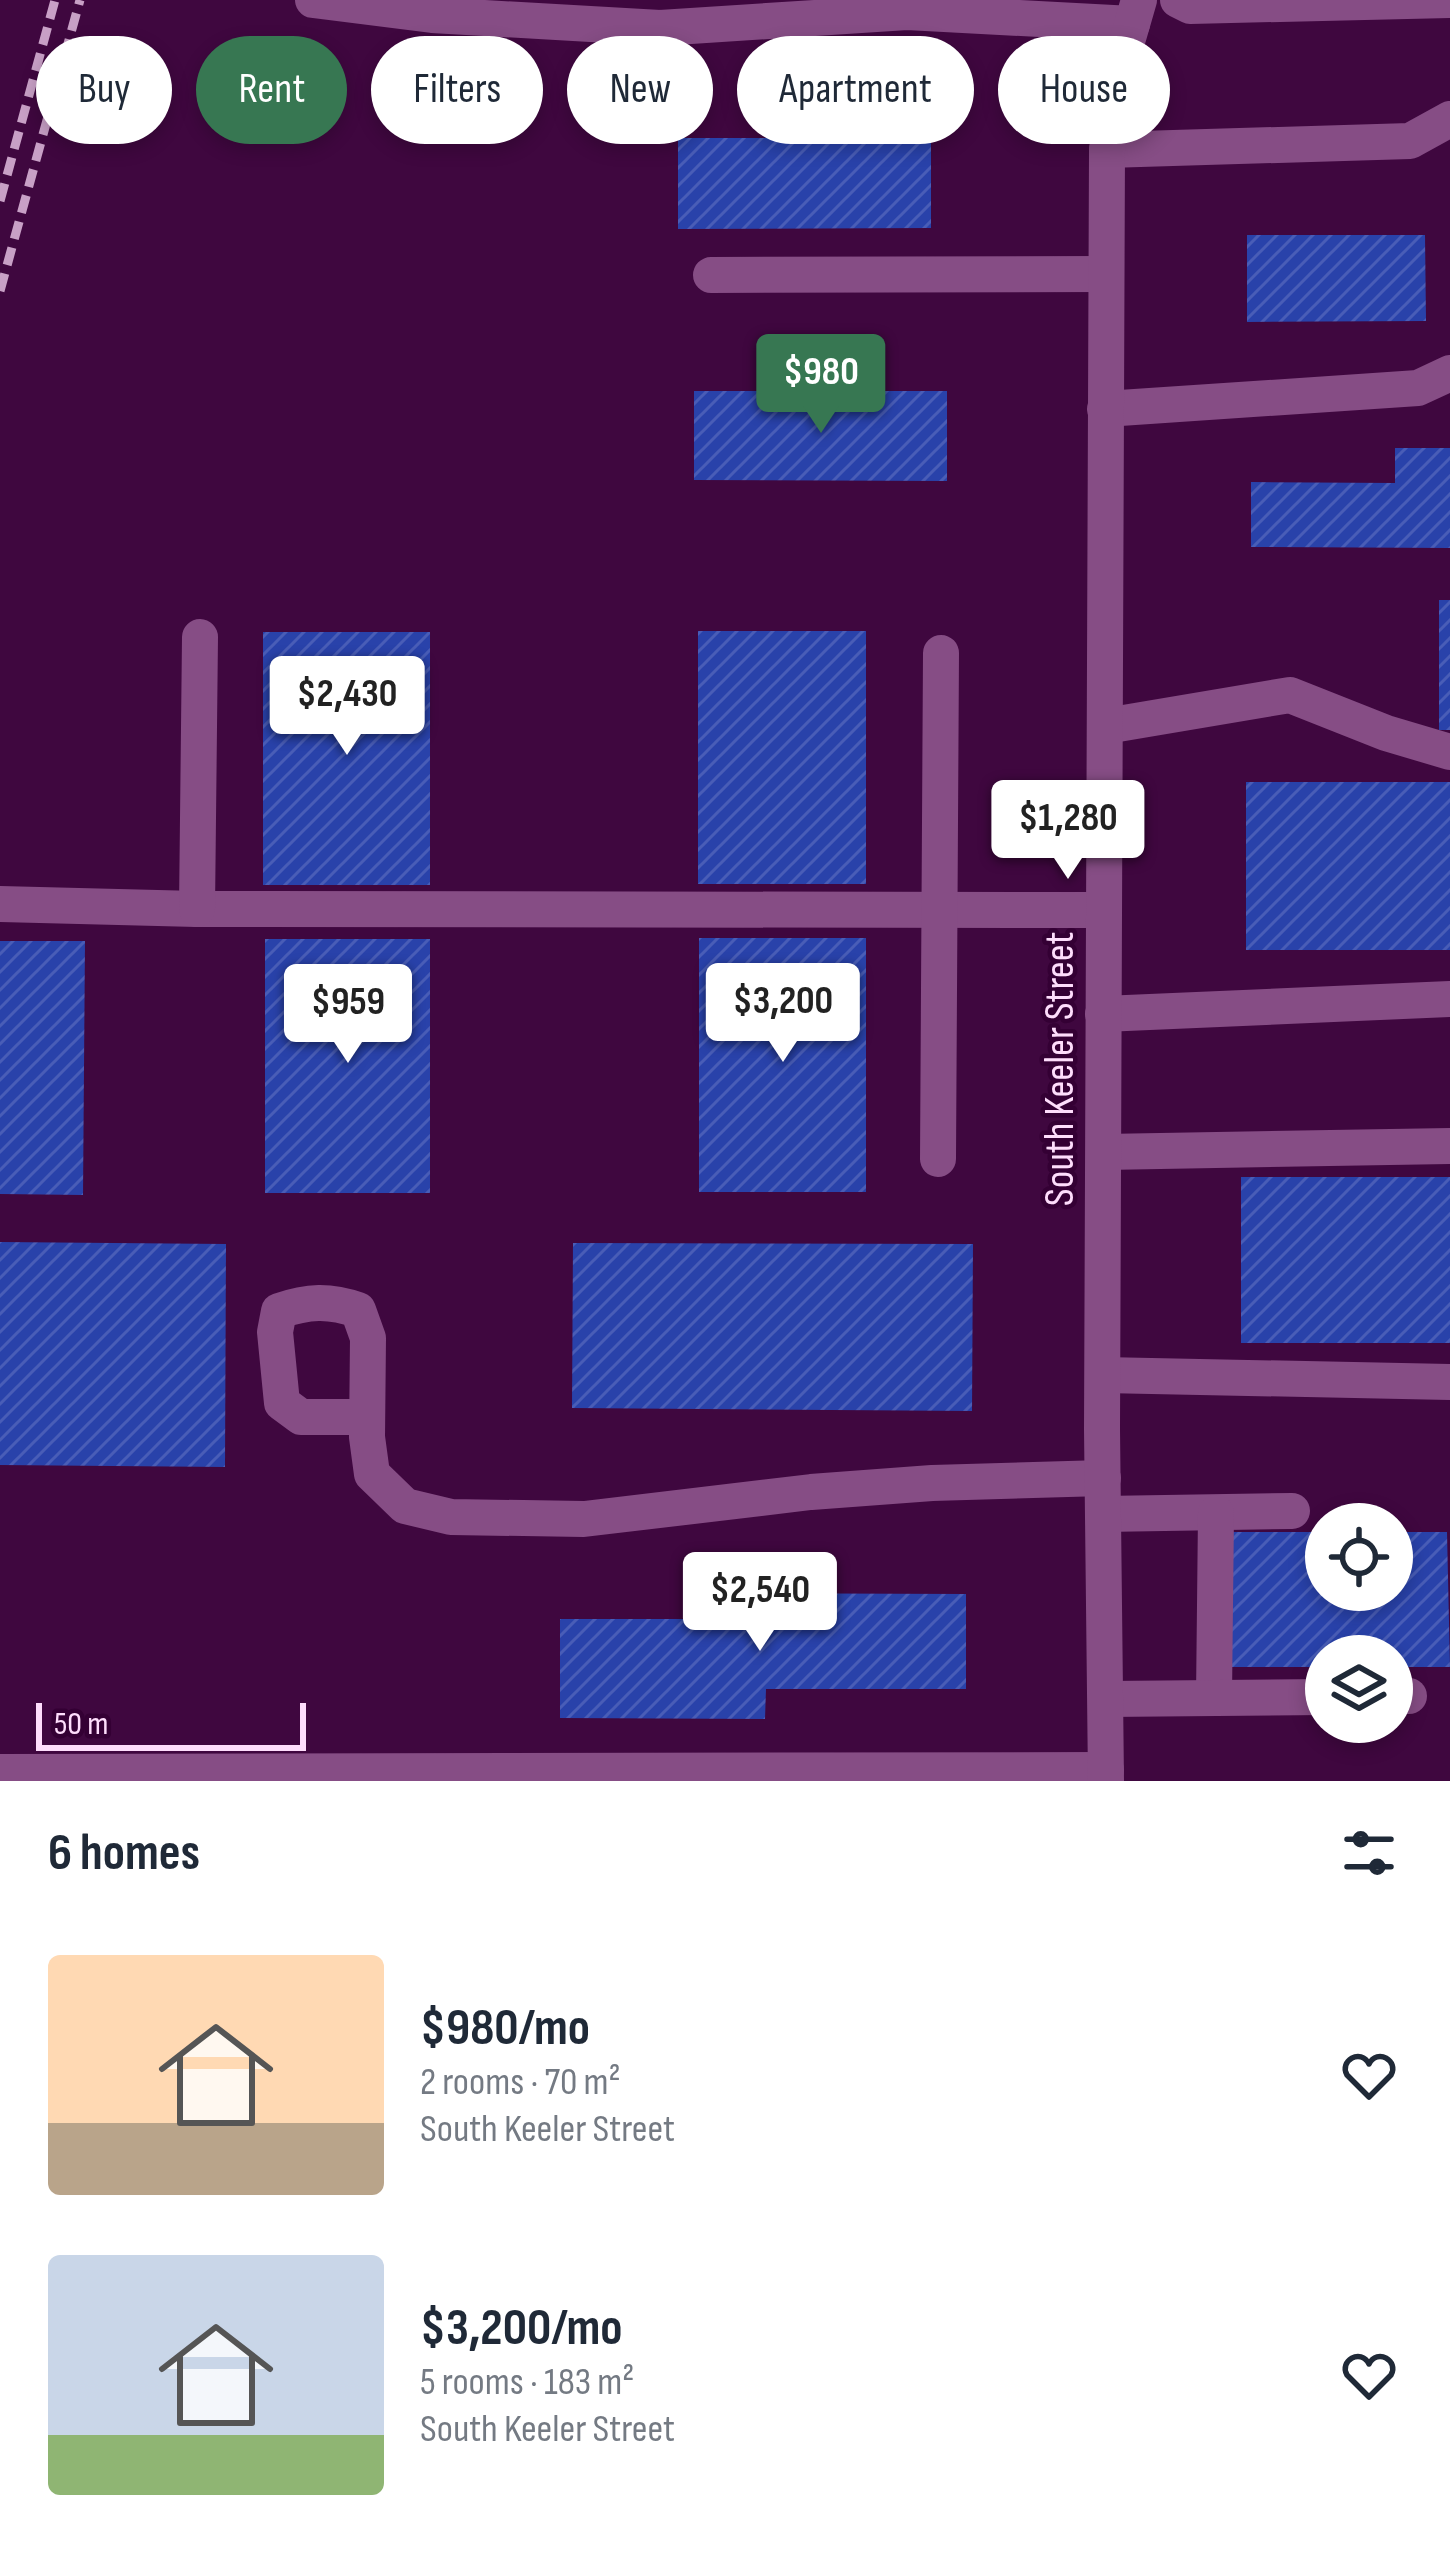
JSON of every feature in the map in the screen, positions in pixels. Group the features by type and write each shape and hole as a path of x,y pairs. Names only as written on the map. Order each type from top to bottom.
{"street":[{"path":"313,0 432,14 660,28 907,12 1136,12"},
{"path":"1178,0 1190,6 1450,0"},
{"name":"South Keeler Street","path":"1106,1776 1107,150 1115,83 1136,12"},
{"path":"1107,150 1410,142 1450,119"},
{"path":"711,275 1106,274"},
{"path":"1105,409 1418,388 1450,374"},
{"path":"197,909 200,637"},
{"path":"938,1159 941,653"},
{"path":"1106,727 1290,695 1385,733 1450,752"},
{"path":"0,904 197,909 1103,910"},
{"path":"1103,1014 1450,999"},
{"path":"1104,1152 1450,1146"},
{"path":"1103,1376 1450,1382"},
{"path":"367,1417 372,1474 405,1506 451,1517 584,1519 932,1483 1103,1496 1216,1513 1292,1511"},
{"path":"1214,1698 1216,1513"},
{"path":"1106,1700 1305,1697"},
{"path":"0,1772 1106,1776"}],"building":[{"path":"737,138 737,144 931,144 931,228 678,229 678,144"},
{"path":"1247,235 1425,235 1426,321 1247,322"},
{"path":"694,391 947,391 947,481 694,480"},
{"path":"1395,448 1450,448 1450,548 1251,547 1251,482 1395,483"},
{"path":"1439,600 1450,600 1450,730 1439,730"},
{"path":"698,631 866,631 866,884 698,884"},
{"path":"263,632 430,632 430,885 263,885"},
{"path":"1246,782 1450,782 1450,950 1246,950"},
{"path":"699,938 866,938 866,1192 699,1192"},
{"path":"265,939 430,939 430,1193 265,1193"},
{"path":"0,941 85,941 83,1195 0,1194"},
{"path":"1241,1177 1450,1177 1450,1343 1241,1343"},
{"path":"0,1242 226,1244 225,1467 0,1465"},
{"path":"573,1243 973,1244 972,1411 572,1408"},
{"path":"1231,1532 1305,1532 1305,1611 1413,1611 1413,1532 1447,1532 1450,1667 1413,1667 1413,1635 1305,1635 1305,1667 1231,1667"},
{"path":"718,1593 966,1594 966,1689 766,1689 765,1719 560,1718 560,1619 718,1619"}],"railway":[{"path":"0,201 55,0"},
{"path":"0,291 80,0"}]}
